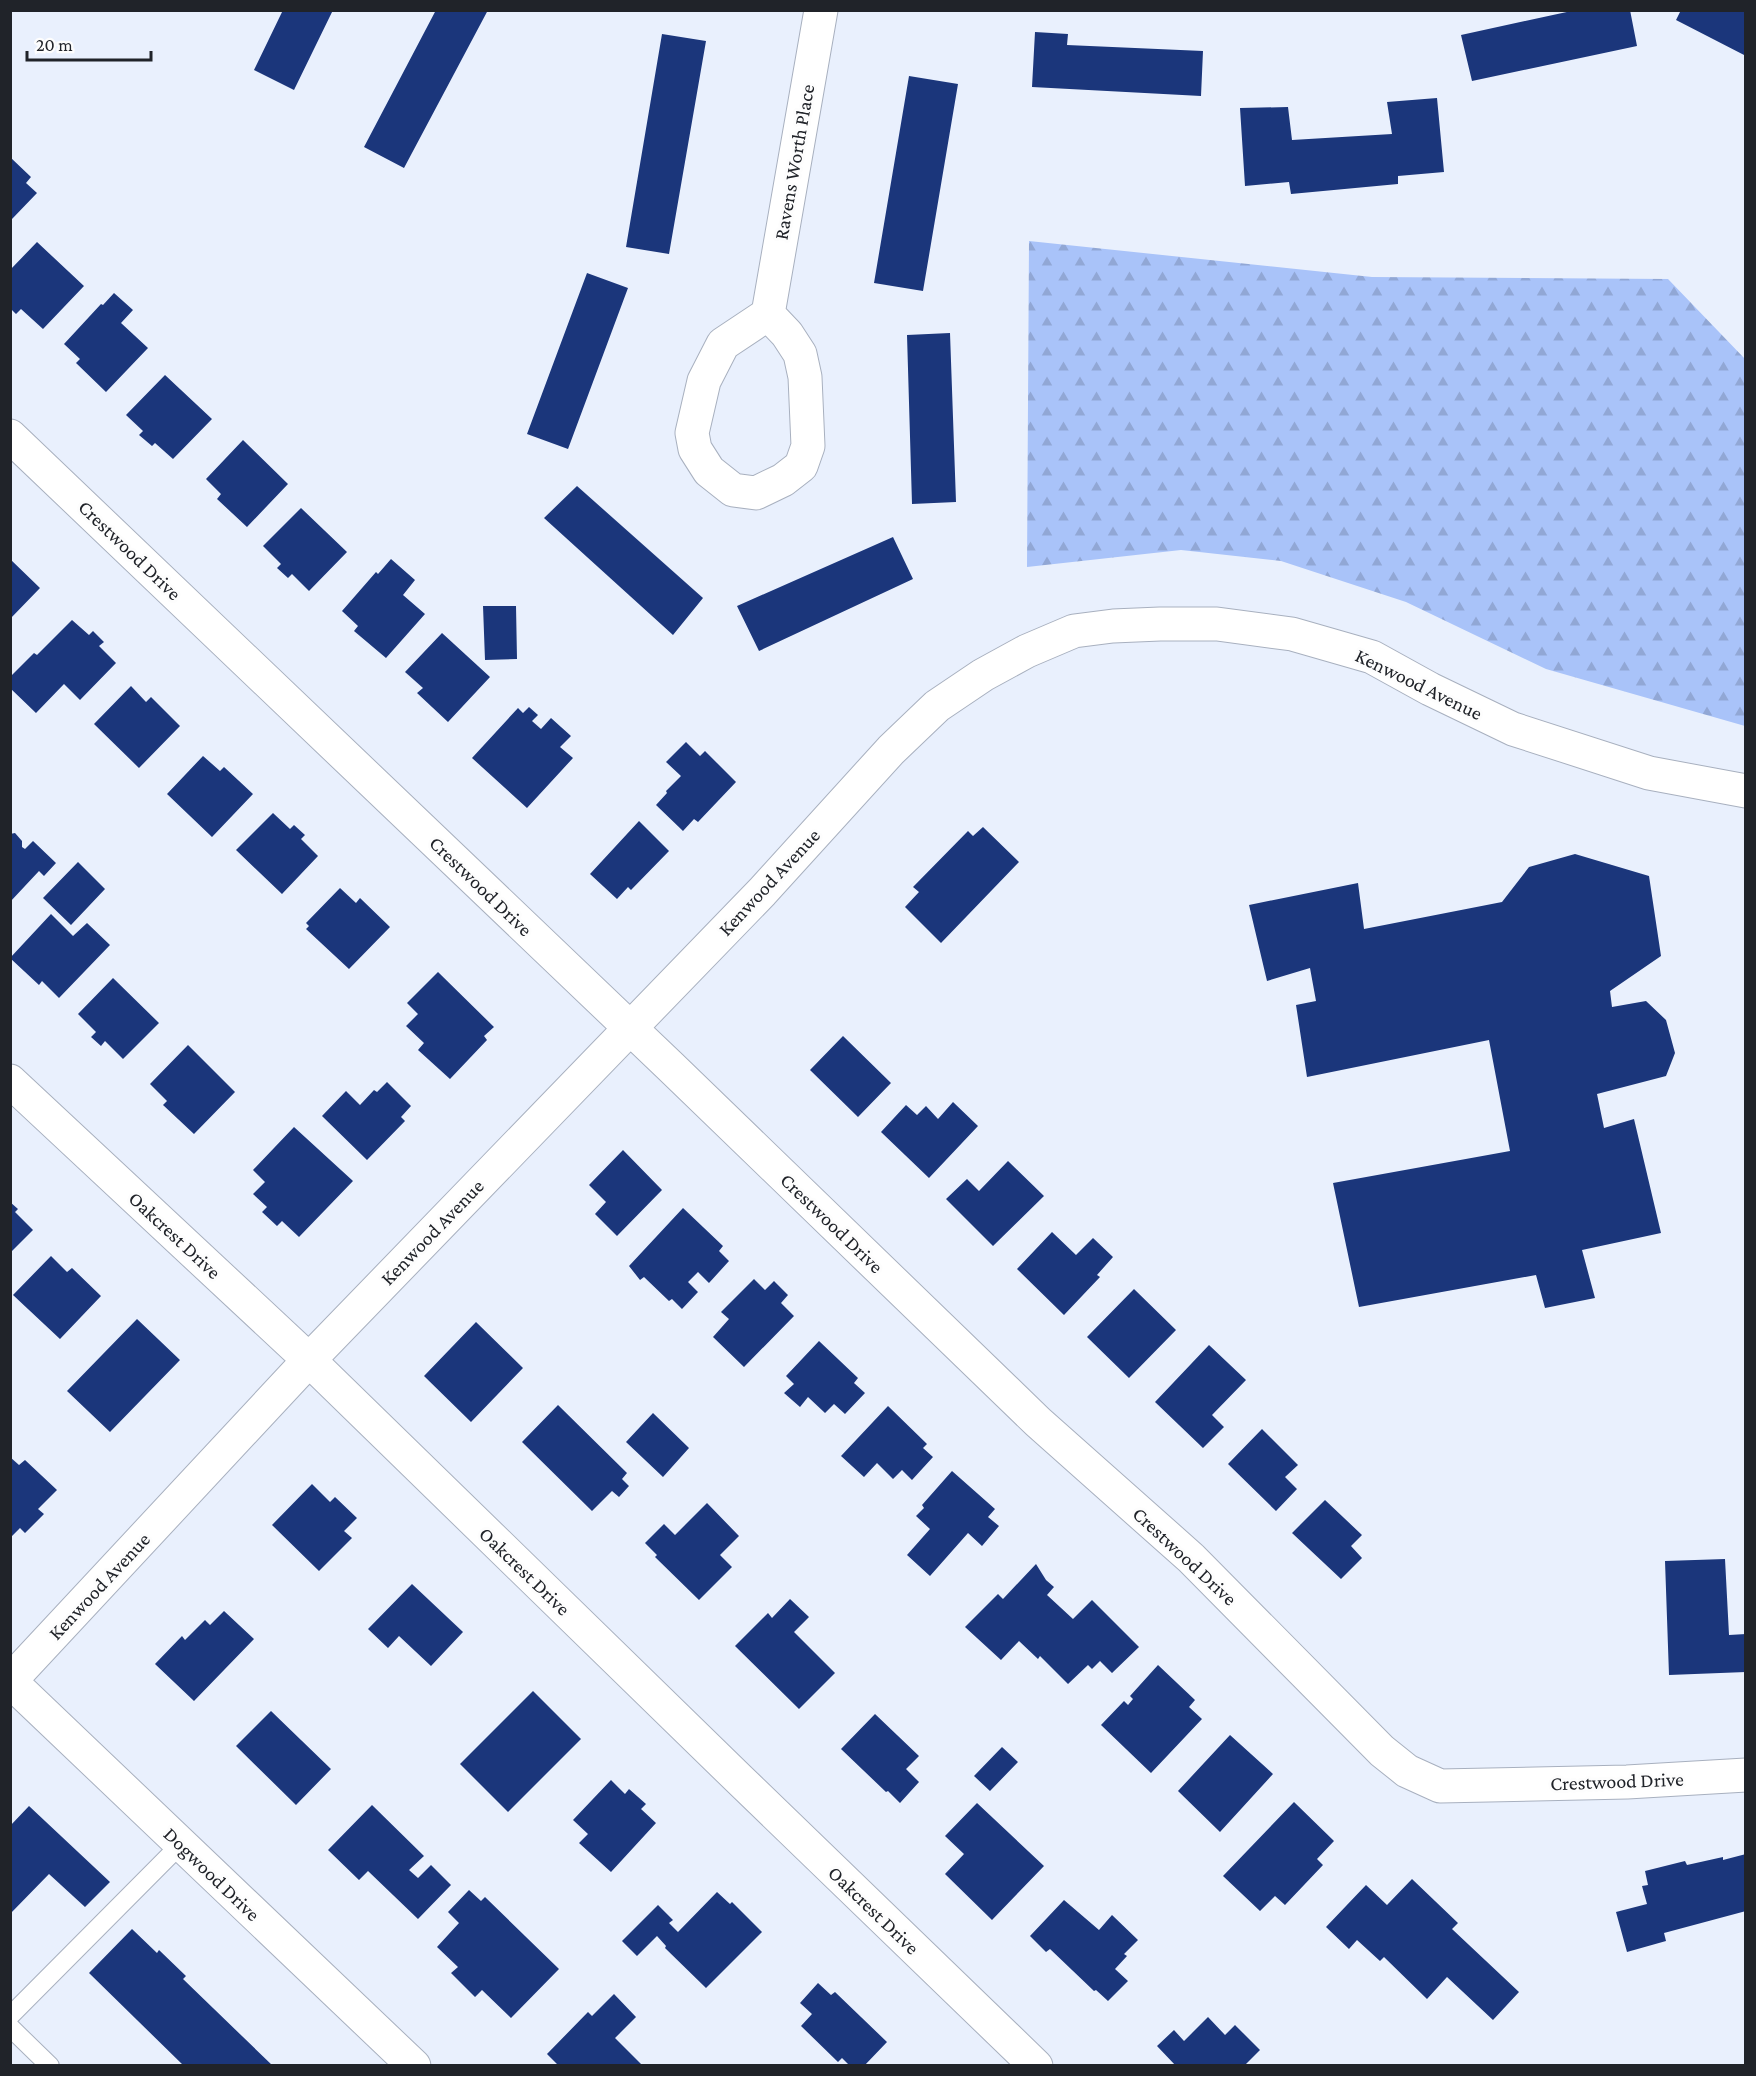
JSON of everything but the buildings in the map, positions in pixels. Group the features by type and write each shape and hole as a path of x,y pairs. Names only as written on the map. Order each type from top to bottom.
{"street":[{"name":"Ravens Worth Place","path":"768,314 820,10"},
{"path":"768,314 787,334 800,354 805,376 808,446 801,466 783,480 756,493 733,490 709,471 695,449 692,433 704,381 723,344 768,314"},
{"name":"Crestwood Drive","path":"10,436 1038,1422 1191,1558 1382,1752 1407,1771 1440,1786 1627,1782 1746,1776"},
{"name":"Kenwood Avenue","path":"10,1681 309,1360 762,892 891,750 937,706 1018,655 1074,631 1148,624 1206,624 1292,634 1372,657 1430,689 1513,729 1649,773 1746,791"},
{"name":"Oakcrest Drive","path":"10,1082 309,1360 1036,2066"},
{"name":"Dogwood Drive","path":"10,1681 414,2066"}],"lane":[{"path":"10,2016 181,1844"},
{"path":"10,2028 50,2066"}],"green space":[{"path":"1029,241 1372,277 1668,279 1745,359 1745,726 1546,669 1406,602 1281,561 1181,550 1027,567"}]}
